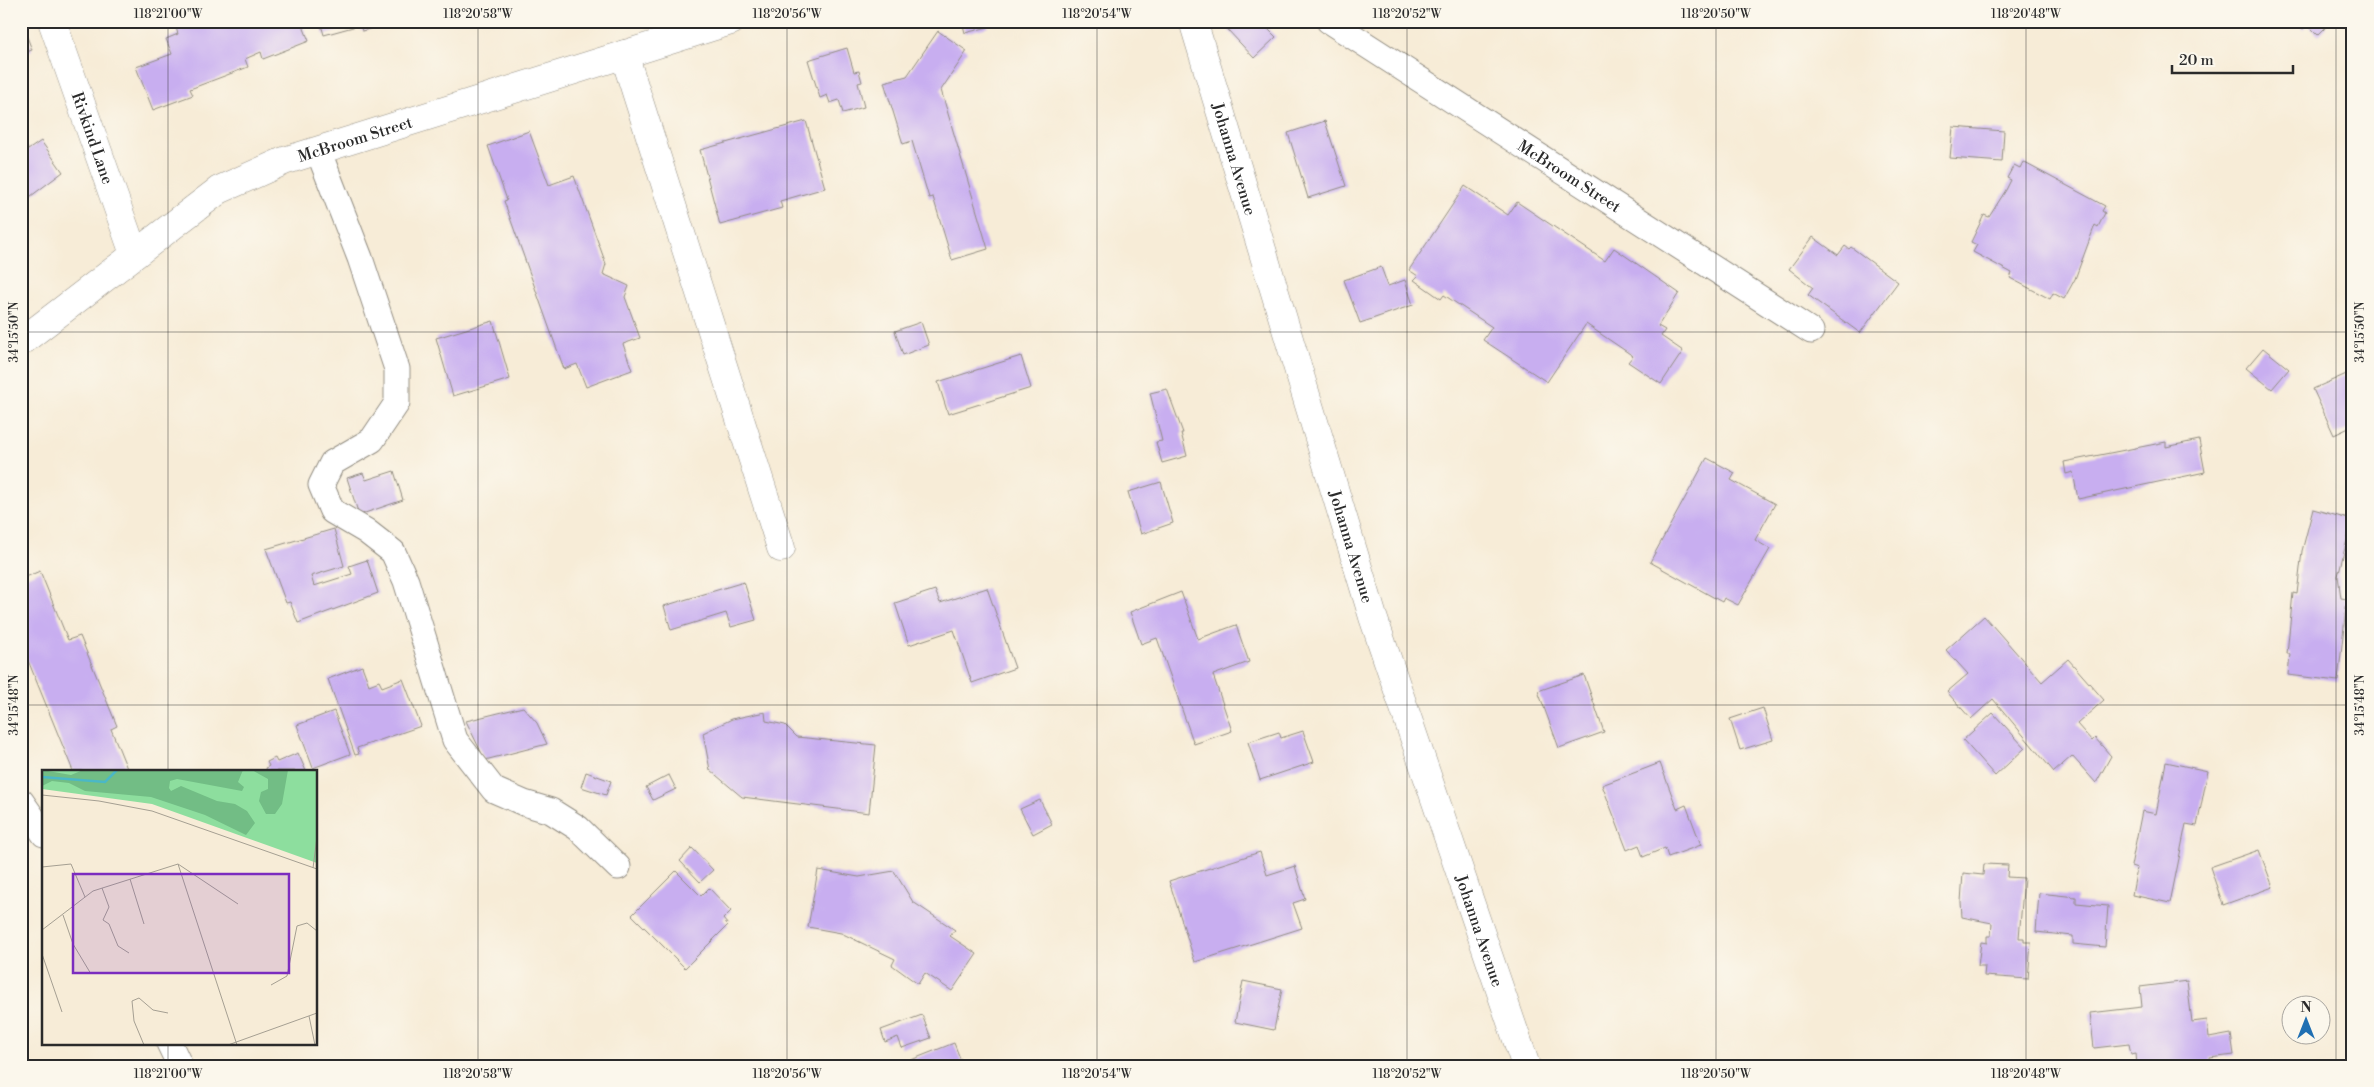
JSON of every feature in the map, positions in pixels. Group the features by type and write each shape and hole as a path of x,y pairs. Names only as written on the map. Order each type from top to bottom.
{"street":[{"name":"Rivkind Lane","path":"52,21 134,254"},
{"name":"McBroom Street","path":"21,342 219,190 284,161 731,21"},
{"name":"Johanna Avenue","path":"1192,21 1372,617 1526,1066"},
{"path":"624,54 781,548"}],"lane":[{"name":"McBroom Street","path":"1329,21 1811,331"},
{"path":"318,150 360,258 397,369 397,403 372,440 332,463 321,484 332,511 366,531 393,552 406,581 455,740 494,790 524,803 551,811 578,828 618,867"},
{"path":"21,801 42,831"},
{"path":"169,1044 180,1066"}],"building":[{"path":"21,21 32,50 21,54"},
{"path":"174,21 301,21 309,41 263,59 261,52 245,59 248,67 190,89 193,95 153,110 136,67 172,54 166,39 178,34"},
{"path":"320,21 394,22 362,31 360,25 324,35"},
{"path":"962,21 987,21 988,27 965,33"},
{"path":"1235,21 1260,21 1276,37 1254,58 1227,29"},
{"path":"2295,21 2320,21 2326,27 2318,35 2307,24 2303,29"},
{"path":"938,31 967,51 941,90 988,249 952,260 933,197 929,198 912,141 903,144 884,82 907,76"},
{"path":"847,48 854,72 859,71 862,82 858,83 864,107 843,113 839,100 830,103 827,95 820,98 808,60"},
{"path":"806,121 825,188 780,201 782,208 720,225 700,150"},
{"path":"1325,121 1346,186 1308,198 1288,133"},
{"path":"1953,127 2004,131 2002,162 1950,158"},
{"path":"529,131 549,185 574,176 606,264 603,274 629,286 625,297 640,338 623,344 632,370 586,387 577,364 564,369 504,201 507,200 488,146"},
{"path":"21,134 28,150 41,141 63,172 27,199 21,191"},
{"path":"2023,162 2105,206 2102,211 2105,213 2098,227 2095,225 2075,279 2064,299 2053,293 2050,299 2010,278 2012,273 1973,252 1977,245 1971,242 1984,215 1989,217 2006,190 2011,180 2007,178 2014,165 2020,168"},
{"path":"1465,186 1508,215 1517,202 1605,261 1614,248 1679,293 1658,326 1665,330 1661,336 1683,351 1661,384 1628,362 1633,356 1586,324 1547,382 1483,340 1492,327 1444,295 1441,299 1414,280 1418,276 1409,270"},
{"path":"1813,237 1838,255 1845,246 1849,249 1851,247 1898,282 1860,333 1808,295 1813,288 1789,269"},
{"path":"1381,267 1388,286 1405,280 1413,305 1360,323 1344,280"},
{"path":"493,321 510,379 453,396 436,338"},
{"path":"921,322 929,345 903,355 895,331"},
{"path":"2263,348 2289,369 2272,389 2246,368"},
{"path":"1021,356 1031,388 948,414 938,382"},
{"path":"2353,371 2353,431 2351,427 2334,435 2313,389"},
{"path":"1167,389 1183,433 1181,433 1187,456 1162,463 1156,442 1162,441 1150,393"},
{"path":"2199,440 2205,472 2078,499 2073,472 2066,474 2064,462 2166,442 2166,447"},
{"path":"1707,458 1735,473 1731,480 1775,504 1755,540 1770,549 1738,605 1724,598 1722,602 1650,562"},
{"path":"394,471 403,500 359,515 347,478 363,473 366,480"},
{"path":"1161,482 1173,523 1141,534 1128,492"},
{"path":"2313,509 2352,520 2338,576 2341,598 2347,599 2338,681 2288,675 2290,654 2287,654 2293,593 2297,594 2302,551"},
{"path":"334,529 344,566 311,576 314,586 352,574 349,566 367,560 378,593 298,623 290,602 286,603 266,549"},
{"path":"40,571 68,640 80,636 117,726 111,729 128,770 73,770 27,658 21,661 21,579"},
{"path":"744,582 756,620 731,627 726,613 671,630 664,606"},
{"path":"987,588 1015,668 972,683 954,630 909,645 895,603 935,590 940,603"},
{"path":"1181,592 1198,639 1236,625 1249,662 1213,675 1232,731 1194,744 1157,638 1141,644 1130,612"},
{"path":"1984,616 2042,682 2068,659 2104,700 2077,724 2092,741 2095,738 2111,756 2096,783 2072,756 2054,772 1993,699 1971,719 1947,692 1968,674 1946,650"},
{"path":"362,666 369,685 379,681 382,687 403,679 421,726 357,748 359,754 355,755 328,679"},
{"path":"1584,675 1604,732 1559,748 1538,691"},
{"path":"523,707 537,723 547,744 485,760 466,721"},
{"path":"1763,708 1773,740 1740,750 1730,719"},
{"path":"334,711 350,754 313,768 297,725"},
{"path":"765,712 766,721 785,725 797,737 876,745 869,813 742,797 710,770 703,733 732,719"},
{"path":"1993,713 2025,748 1995,776 1963,740"},
{"path":"1303,731 1314,762 1260,780 1248,742 1279,732 1281,738"},
{"path":"298,753 306,770 267,770 266,768 269,766 267,762 275,758 277,762"},
{"path":"2166,762 2208,771 2197,826 2186,824 2170,903 2132,895 2137,868 2131,866 2142,811 2156,814"},
{"path":"1660,763 1677,809 1686,805 1701,845 1668,857 1665,848 1643,857 1639,845 1627,850 1602,785"},
{"path":"586,772 611,781 606,795 581,787"},
{"path":"669,775 676,789 653,800 646,787"},
{"path":"1040,800 1052,824 1033,834 1020,809"},
{"path":"692,848 713,870 700,882 680,861"},
{"path":"2259,850 2273,887 2223,905 2210,867"},
{"path":"1260,852 1267,875 1295,866 1305,899 1293,903 1302,928 1195,962 1169,881"},
{"path":"1984,864 2008,865 2007,877 2024,878 2019,938 2024,938 2024,942 2031,942 2028,979 1984,976 1985,966 1978,966 1981,942 1987,943 1987,936 1991,936 1992,923 1962,917 1961,902 1963,873 1983,875"},
{"path":"818,870 859,877 894,871 913,902 955,930 950,936 977,954 952,991 925,973 918,984 892,965 895,959 841,933 808,927"},
{"path":"676,871 701,896 709,888 731,911 723,919 728,925 685,968 632,915"},
{"path":"2039,893 2076,897 2076,903 2108,906 2105,947 2073,944 2073,936 2036,932"},
{"path":"1243,981 1282,989 1274,1030 1235,1022"},
{"path":"2187,981 2192,1022 2207,1020 2209,1038 2231,1034 2234,1055 2210,1058 2211,1066 2137,1066 2136,1053 2131,1054 2129,1044 2094,1048 2090,1013 2142,1007 2140,987"},
{"path":"922,1015 931,1038 902,1048 898,1037 885,1042 881,1030"},
{"path":"954,1043 963,1066 896,1066"}]}
